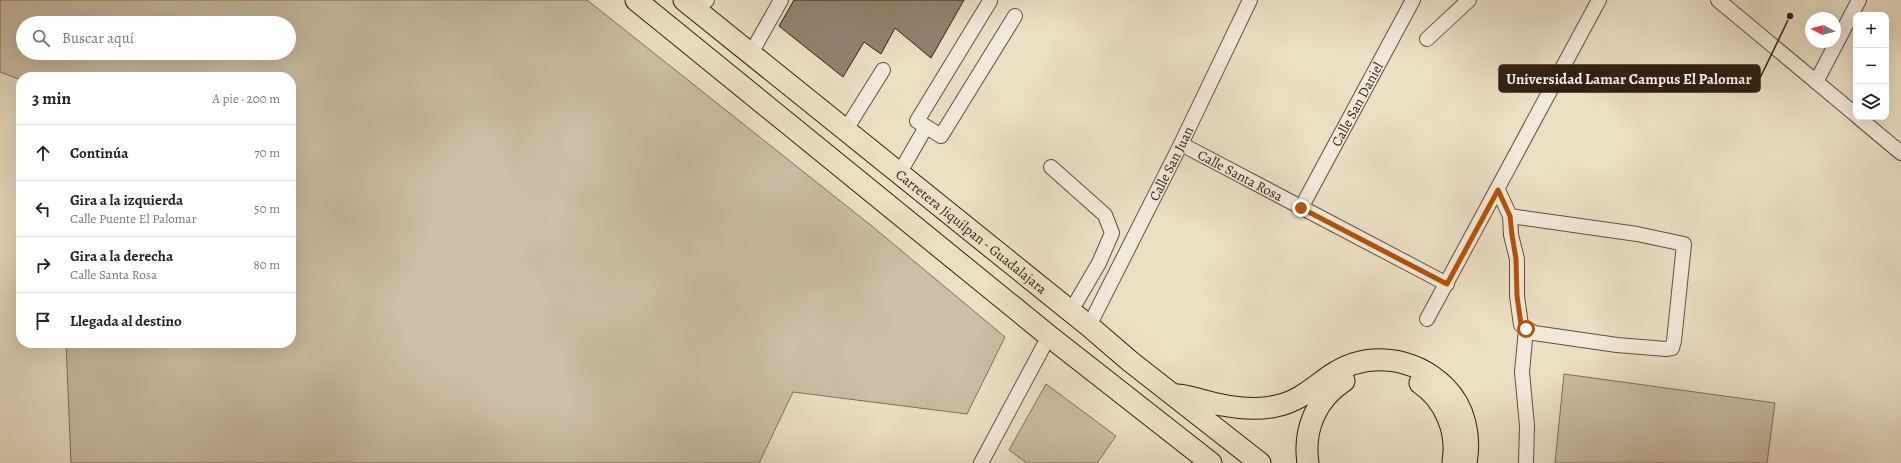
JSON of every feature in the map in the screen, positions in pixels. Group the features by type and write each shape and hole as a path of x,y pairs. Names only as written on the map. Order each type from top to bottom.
{"highway":[{"path":"636,0 1049,336 1212,463"},
{"name":"Carretera Jiquilpan - Guadalajara","path":"696,3 750,55 1071,311 1131,362 1260,463"},
{"path":"1174,395 1228,406 1250,408 1276,406 1305,394 1338,371 1355,363 1380,359 1402,362 1431,376 1454,398 1460,408 1466,428 1468,449 1466,463"},
{"path":"1308,463 1307,443 1310,424 1326,396 1344,382 1356,377 1378,373 1409,377 1433,394 1444,409 1451,427 1454,449 1452,463"}],"street":[{"path":"750,55 780,0"},
{"name":"Calle San Juan","path":"1089,326 1181,144 1250,0"},
{"name":"Calle San Daniel","path":"1301,208 1413,0"},
{"path":"1427,39 1469,0"},
{"path":"1427,319 1498,190 1599,0"},
{"path":"1718,0 1853,113"},
{"path":"1816,82 1859,0"},
{"path":"990,1 917,121 926,127 941,136 1015,16"},
{"path":"845,131 883,70"},
{"path":"1862,120 1901,153"},
{"path":"899,174 926,127"},
{"name":"Calle Santa Rosa","path":"1181,144 1447,284"},
{"path":"1051,168 1105,215 1112,233 1099,263 1071,311"},
{"path":"1498,190 1510,216 1516,259 1517,296 1521,325 1534,333 1617,345 1666,349 1672,348 1684,244 1637,234 1510,216"},
{"path":"1526,329 1522,372 1527,426 1526,463"},
{"path":"981,463 1049,336"}],"shaded area":[{"path":"0,0 587,0 873,227 1005,337 967,414 793,392 759,463 71,463 66,348 296,348 296,72 16,72 16,78 0,72"},
{"path":"1564,374 1775,403 1767,463 1555,463"},
{"path":"1046,384 1116,436 1097,463 1027,463 1009,450"}],"building":[{"path":"794,0 964,0 931,58 895,28 881,54 864,42 843,77 779,26"}],"place":[{"name":"Universidad Lamar Campus El Palomar","path":"1790,16"}],"route":[{"path":"1301,208 1447,284 1498,190 1510,216 1516,259 1517,296 1521,325 1526,329"}]}
